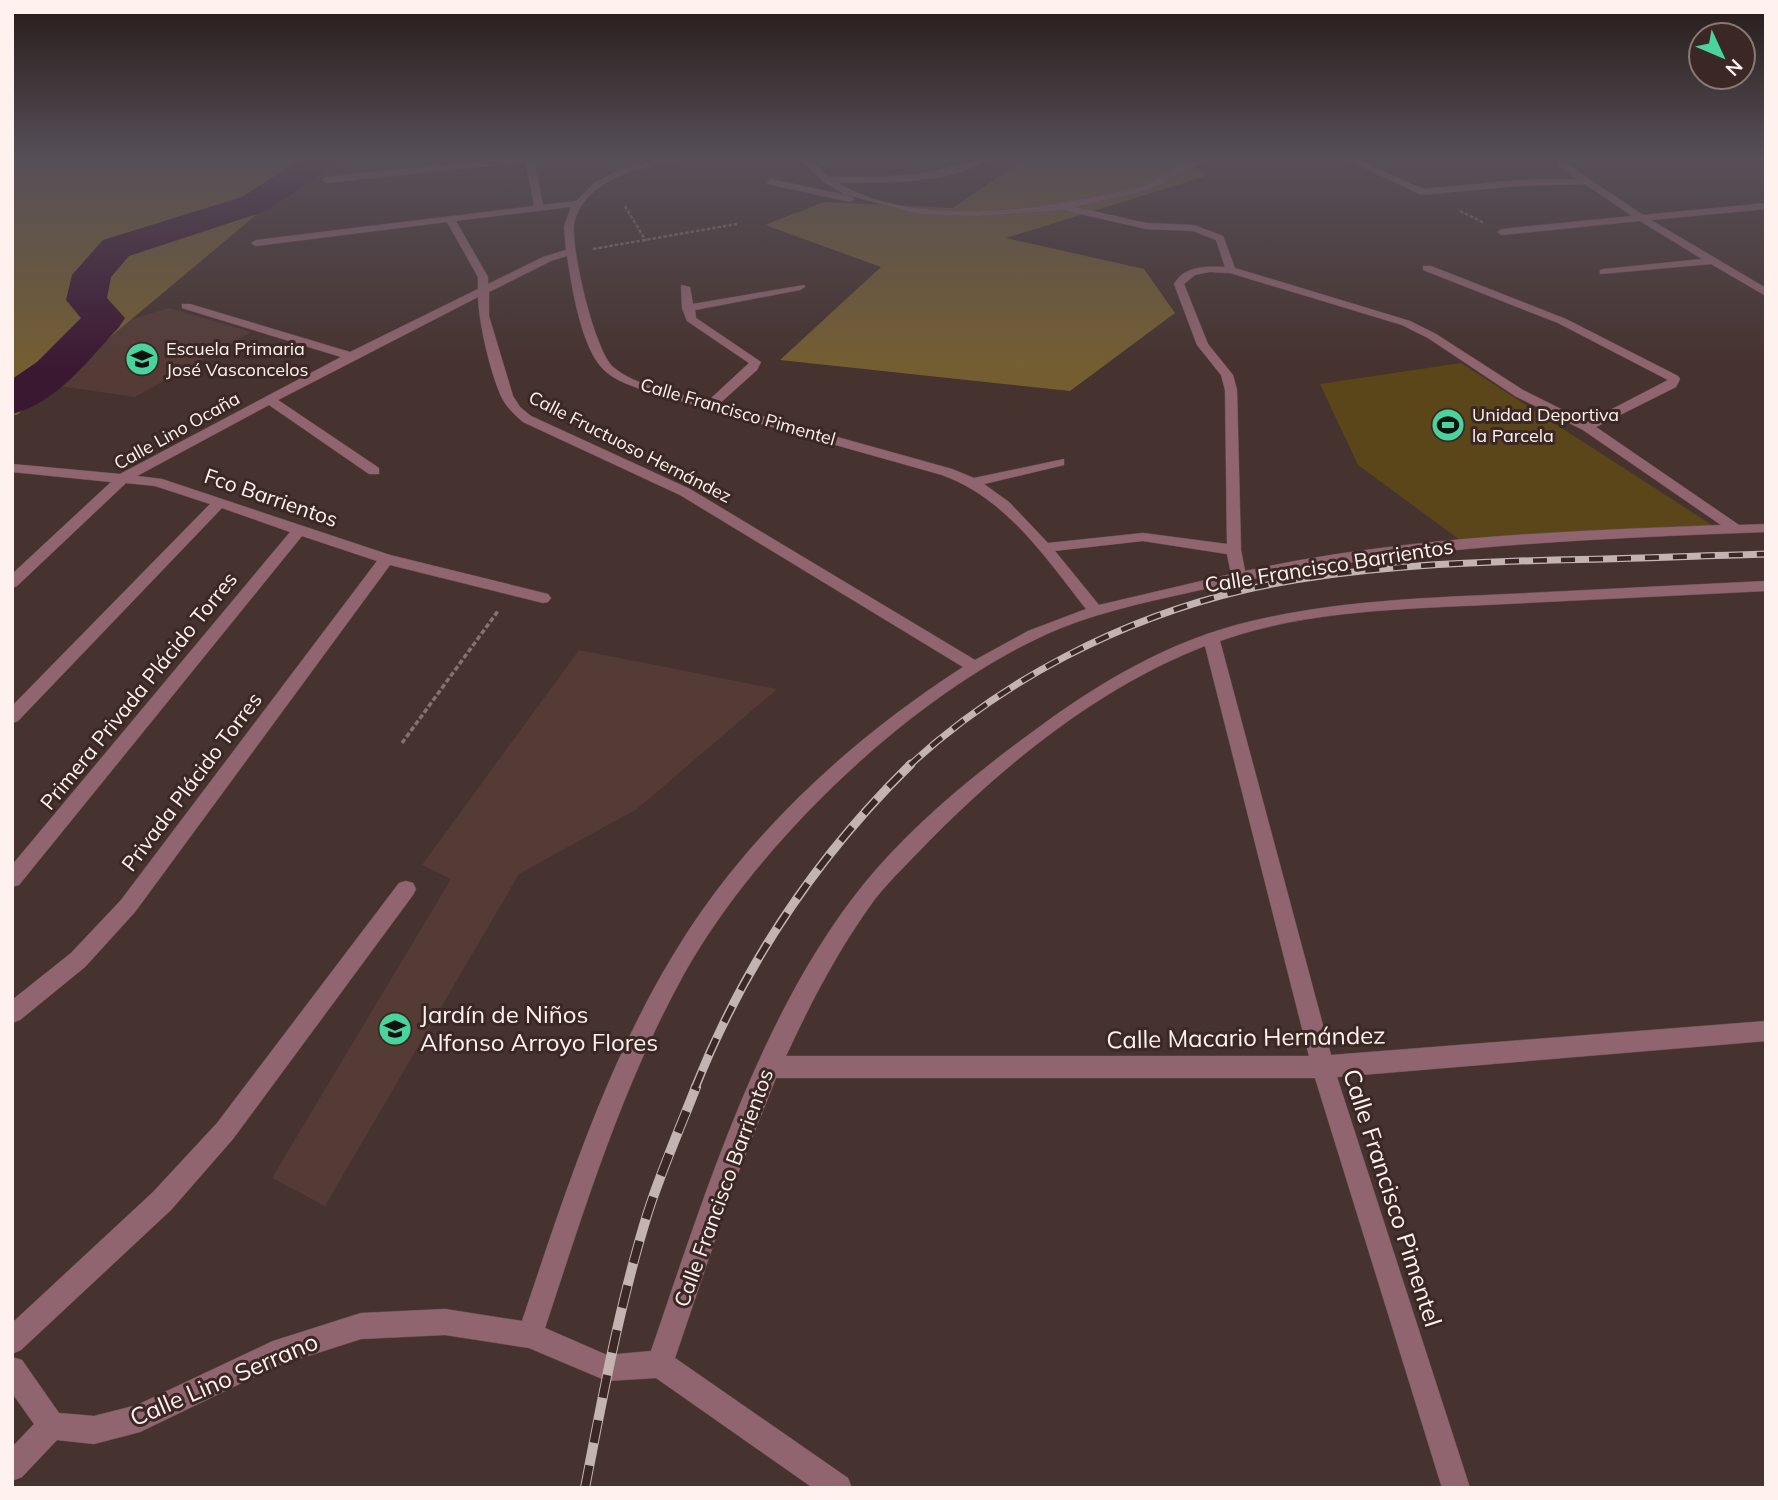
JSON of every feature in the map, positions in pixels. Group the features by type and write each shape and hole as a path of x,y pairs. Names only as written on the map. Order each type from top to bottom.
{"street":[{"path":"256,243 369,229"},
{"name":"Calle Fructuoso Hernández","path":"456,229 483,277 484,316 507,396 515,409 527,419 685,492 975,667"},
{"name":"Calle Francisco Pimentel","path":"569,229 571,253 595,351 607,368 652,389 974,482 992,495 1045,548 1096,611"},
{"path":"1178,229 1209,232 1220,238 1231,270"},
{"path":"1502,232 1532,229"},
{"path":"1660,229 1766,293"},
{"name":"Calle Lino Ocaña","path":"12,583 122,479 351,356 484,289 547,259 571,253"},
{"path":"1604,272 1714,261"},
{"path":"1427,268 1562,321 1674,379 1672,384 1587,427"},
{"path":"1239,575 1234,551 1231,390 1227,375 1203,345 1179,284 1183,277 1192,272 1210,269 1231,270 1406,323 1432,336 1519,393 1587,427 1736,529"},
{"path":"1752,284 1766,282"},
{"path":"685,287 687,308 696,325 755,362 753,368 711,405"},
{"path":"687,308 800,287"},
{"path":"187,306 351,356"},
{"path":"270,400 374,471"},
{"path":"974,482 1059,462"},
{"name":"Fco Barrientos","path":"12,468 157,482 386,559 543,598"},
{"path":"12,718 219,503"},
{"name":"Calle Francisco Barrientos","path":"530,1335 590,1157 652,1013 709,917 775,836 849,761 916,706 975,667 1018,641 1096,611 1239,575 1466,544 1551,537 1766,528"},
{"name":"Primera Privada Plácido Torres","path":"12,879 299,530"},
{"path":"1045,548 1143,537 1234,551"},
{"name":"Privada Plácido Torres","path":"12,1013 78,960 128,906 386,559"},
{"name":"Calle Francisco Barrientos","path":"660,1364 743,1123 767,1067 813,981 868,893 927,828 1012,755 1095,695 1173,652 1251,626 1363,608 1766,586"},
{"name":"Calle Francisco Pimentel","path":"1211,638 1323,1068 1456,1488"},
{"path":"12,1341 162,1200 225,1131 406,889"},
{"name":"Calle Macario Hernández","path":"767,1067 1323,1068 1766,1031"},
{"name":"Calle Lino Serrano","path":"52,1426 94,1430 140,1418 273,1354 361,1326 445,1322 530,1335 607,1368 660,1364"},
{"path":"660,1364 838,1488"},
{"path":"12,1370 52,1426 12,1467"}],"path":[{"path":"638,229 646,242"},
{"path":"571,253 712,229"},
{"path":"402,743 512,590"}],"shaded area":[{"path":"12,229 239,229 17,415 12,415"},
{"path":"776,229 1035,229 1006,238 1144,269 1175,313 1070,391 780,360 881,267"},
{"name":"Escuela Primaria José Vasconcelos","path":"169,308 251,332 135,397 51,385 120,323"},
{"name":"Unidad Deportiva la Parcela","path":"1461,363 1712,525 1460,540 1358,465 1320,384"},
{"name":"Jardín de Niños Alfonso Arroyo Flores","path":"579,650 777,689 637,809 519,874 325,1206 272,1178 451,879 422,865"}],"waterway":[{"path":"12,400 53,371 104,318 86,300 92,275 116,248 176,229"}],"railway":[{"path":"910,765 984,706 1065,656 1153,618 1244,590 1320,576 1437,565 1766,554"},
{"path":"695,1088 736,998 786,914 844,836 910,765"},
{"path":"585,1488 613,1349 638,1246 659,1180 696,1087"}],"place":[{"name":"Escuela Primaria José Vasconcelos","path":"142,359"},
{"name":"Unidad Deportiva la Parcela","path":"1448,425"},
{"name":"Jardín de Niños Alfonso Arroyo Flores","path":"395,1029"}]}
